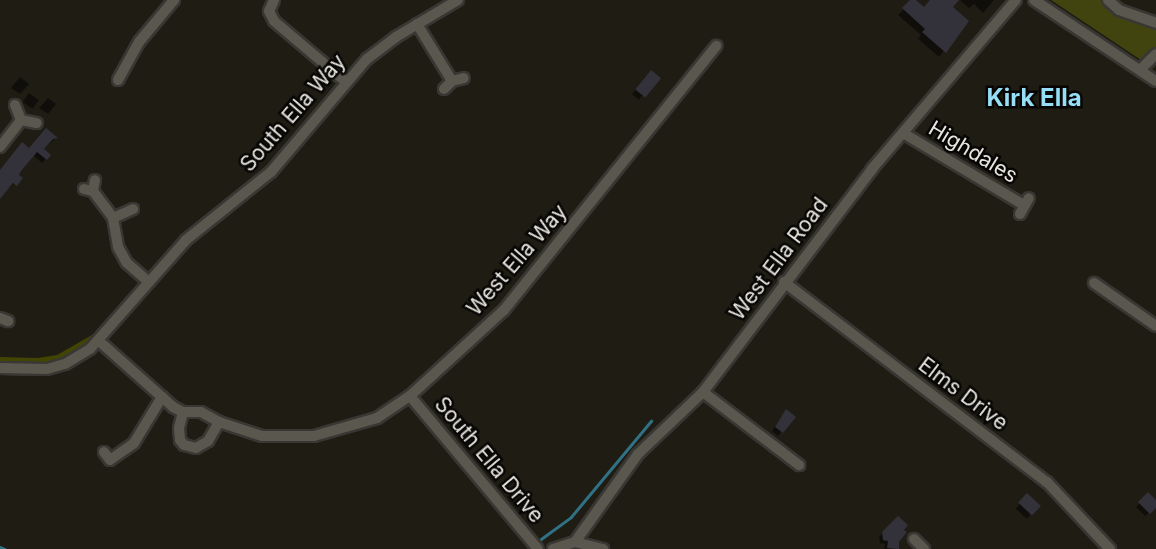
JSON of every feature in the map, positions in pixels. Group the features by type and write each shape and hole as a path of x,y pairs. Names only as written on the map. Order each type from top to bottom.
{"street":[{"path":"118,80 139,42 174,0"},
{"path":"274,0 269,11 274,21 346,82"},
{"name":"South Ella Way","path":"0,368 59,366 82,355 99,341 195,232 271,172 346,82 380,48 458,0"},
{"name":"West Ella Road","path":"575,542 638,454 703,392 784,282 903,132 1016,0"},
{"path":"1034,0 1156,81"},
{"path":"1108,0 1119,10 1156,23"},
{"path":"417,24 453,83"},
{"name":"West Ella Way","path":"99,341 162,397 183,412 201,412 219,422 262,436 314,436 377,418 410,396 504,310 716,46"},
{"path":"1141,69 1156,54"},
{"path":"15,105 21,120"},
{"path":"21,120 37,123"},
{"path":"0,147 21,120"},
{"name":"Highdales","path":"903,132 1024,206"},
{"path":"91,187 113,218 127,263 149,282"},
{"path":"113,218 133,209"},
{"name":"Elms Drive","path":"784,282 1047,482 1110,549"},
{"path":"1094,283 1156,326"},
{"path":"703,392 799,465"},
{"name":"South Ella Drive","path":"410,396 538,549"},
{"path":"104,452 110,460 134,443 162,397"},
{"path":"183,412 179,428 180,440 184,445 196,449 208,441 219,422"},
{"path":"914,539 924,549"},
{"path":"553,549 575,542 603,549"}],"shaded area":[{"path":"1051,0 1104,0 1156,26 1156,50 1147,60 1141,60"},
{"path":"92,335 93,343 57,364 0,365 0,357 38,358 57,355"}],"building":[{"path":"910,0 916,0 924,7 930,0 959,0 953,7 969,21 946,53 922,32 925,29 902,8"},
{"path":"651,70 661,78 645,98 635,89"},
{"path":"46,128 58,138 53,139 44,149 51,155 47,160 37,152 21,171 19,175 23,178 17,186 13,183 0,199 0,170 22,142 29,148"},
{"path":"786,409 796,417 783,433 775,427"},
{"path":"1148,492 1156,500 1156,508 1150,514 1138,502"},
{"path":"1027,493 1041,506 1032,515 1018,503"},
{"path":"898,516 908,525 904,530 907,532 899,542 899,549 887,548 888,541 883,540 882,532"}],"waterway":[{"path":"541,539 571,517 651,421"},
{"path":"0,547 5,549"}],"district":[{"name":"Kirk Ella","path":"1034,98"}]}
